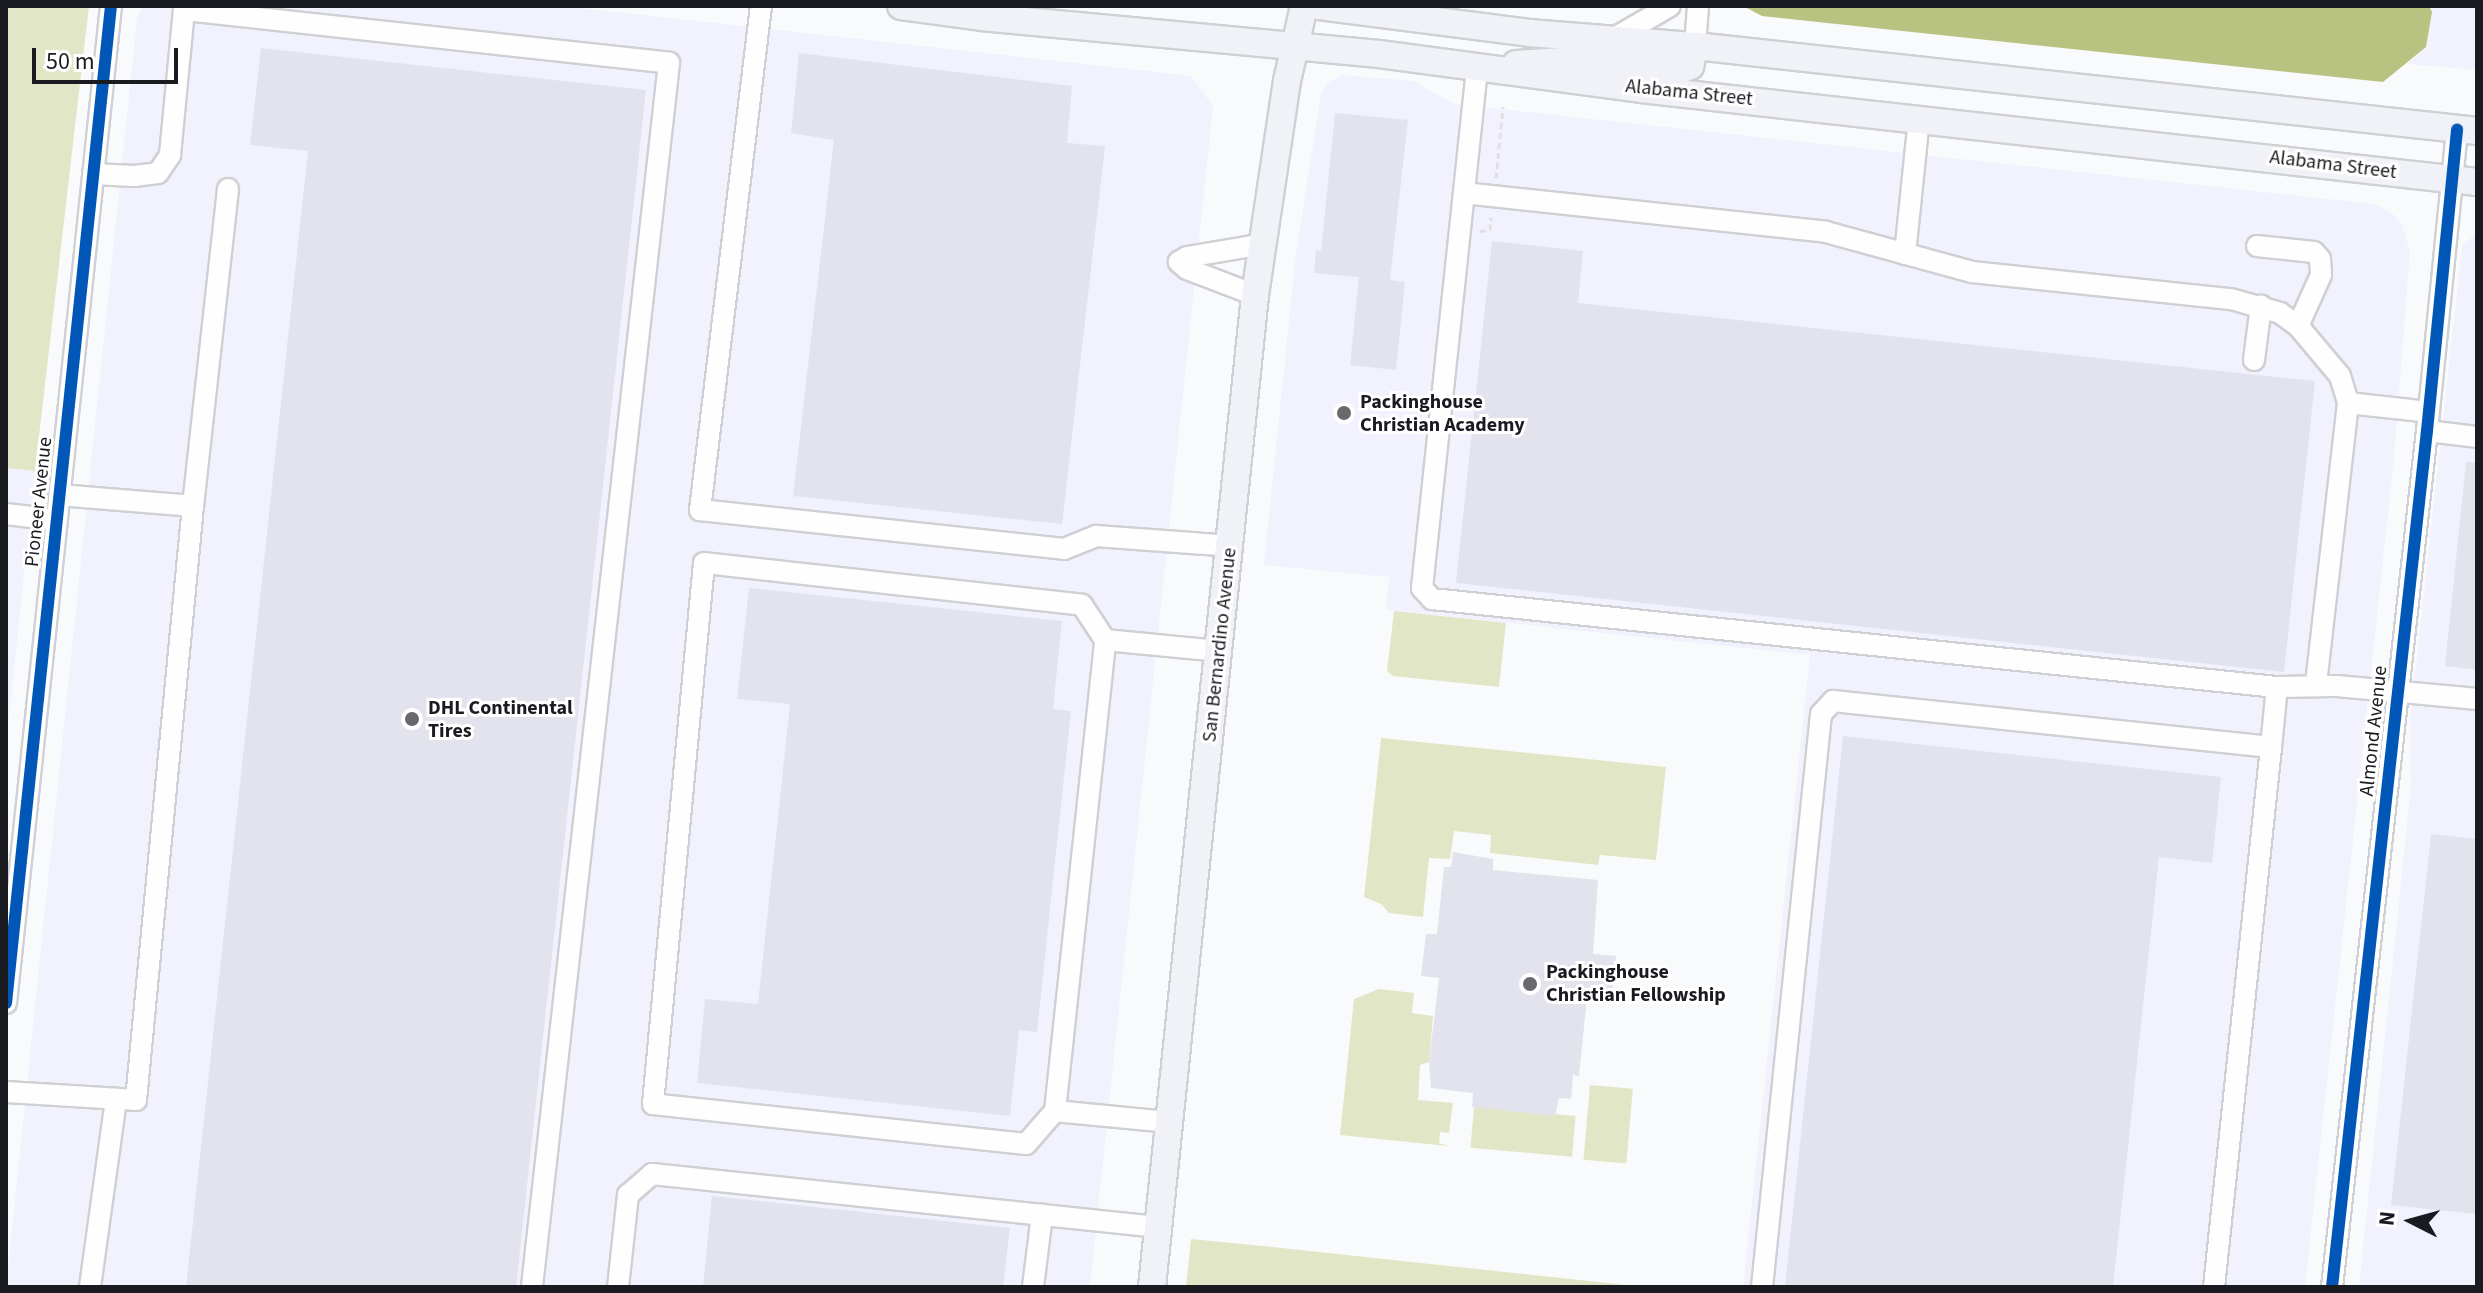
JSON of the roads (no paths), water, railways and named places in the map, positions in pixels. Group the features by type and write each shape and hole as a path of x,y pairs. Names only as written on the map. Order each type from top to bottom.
{"main road":[{"name":"Alabama Street","path":"901,6 1379,54 1477,69 2464,180"},
{"name":"San Bernardino Avenue","path":"1152,1287 1255,295 1293,47 1304,6"},
{"path":"1319,6 1529,33 1695,46 2467,130"},
{"path":"1437,6 1500,13 1529,33"},
{"path":"1477,69 1545,60 1683,69 1690,66 1695,46"}],"street":[{"name":"Pioneer Avenue","path":"6,1003 111,6"},
{"path":"761,6 700,510 1064,549 1096,536 1231,546"},
{"path":"1609,41 1670,6"},
{"path":"1695,46 1698,6"},
{"path":"93,174 134,176 158,173 170,155 184,10 669,63 532,1287"},
{"path":"1477,69 1422,588 1432,599 2277,687 2316,686 2477,699"},
{"path":"1905,254 1919,118"},
{"name":"Almond Avenue","path":"2332,1287 2428,422 2464,180 2467,130"},
{"path":"6,1092 136,1100 193,506 228,189"},
{"path":"1464,193 1826,232 1972,272 2261,305 2298,326 2340,376 2348,403 2316,686"},
{"path":"1255,295 1187,269 1179,262 1187,257 1264,244"},
{"path":"2257,246 2314,252 2320,259 2321,275 2298,326"},
{"path":"2254,360 2261,305"},
{"path":"2348,403 2477,437"},
{"path":"59,495 193,506"},
{"path":"6,514 57,520"},
{"path":"704,563 1082,605 1105,640 1055,1111 1026,1144 653,1104 704,563"},
{"path":"1105,640 1220,651"},
{"path":"2214,1287 2277,687"},
{"path":"1762,1287 1821,714 1833,701 2271,747"},
{"path":"90,1287 116,1099"},
{"path":"1055,1111 1169,1122"},
{"path":"618,1287 628,1195 652,1174 1158,1227"},
{"path":"1033,1287 1042,1215"}],"place":[{"name":"Packinghouse Christian Academy","path":"1344,413"},
{"name":"DHL Continental Tires","path":"412,719"},
{"name":"Packinghouse Christian Fellowship","path":"1530,984"}]}
